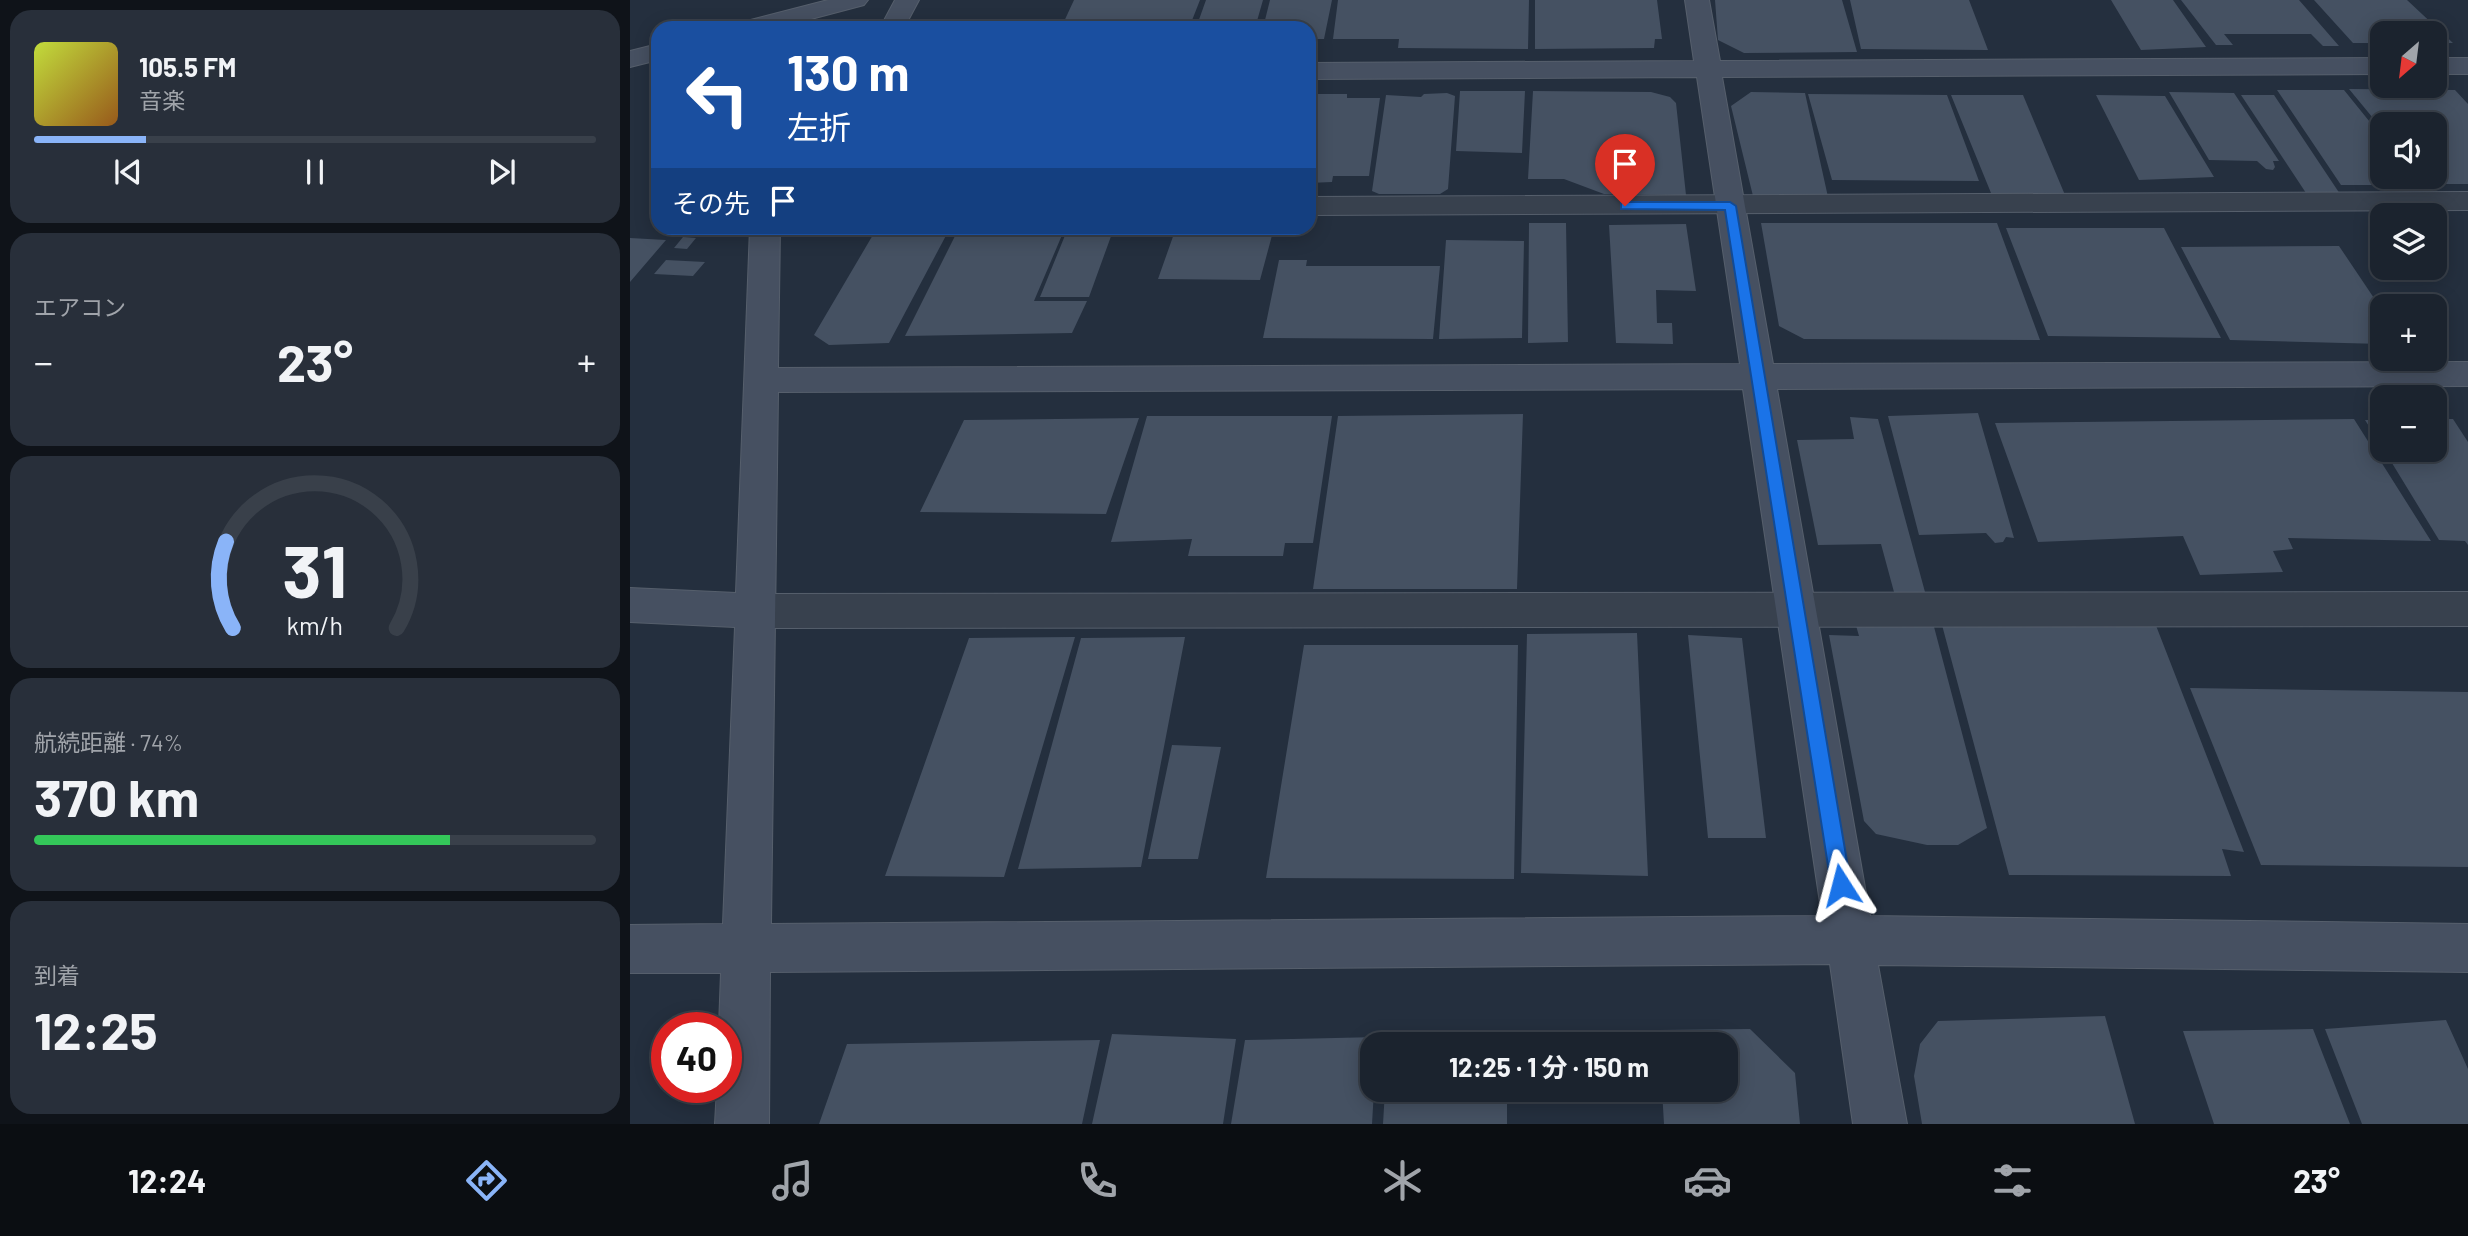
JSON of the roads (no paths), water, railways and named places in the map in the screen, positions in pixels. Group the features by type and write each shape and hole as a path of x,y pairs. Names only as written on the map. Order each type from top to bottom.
{"street":[{"path":"775,21 856,0"},
{"path":"896,21 907,0"},
{"path":"1697,0 1880,1124"},
{"path":"630,59 651,54"},
{"path":"1316,71 2370,66"},
{"path":"2447,66 2468,66"},
{"path":"1316,206 2468,201"},
{"path":"742,1124 765,235"},
{"path":"762,380 2468,374"},
{"path":"630,605 757,611 2468,609"},
{"path":"630,949 1850,940 2468,947"}]}
